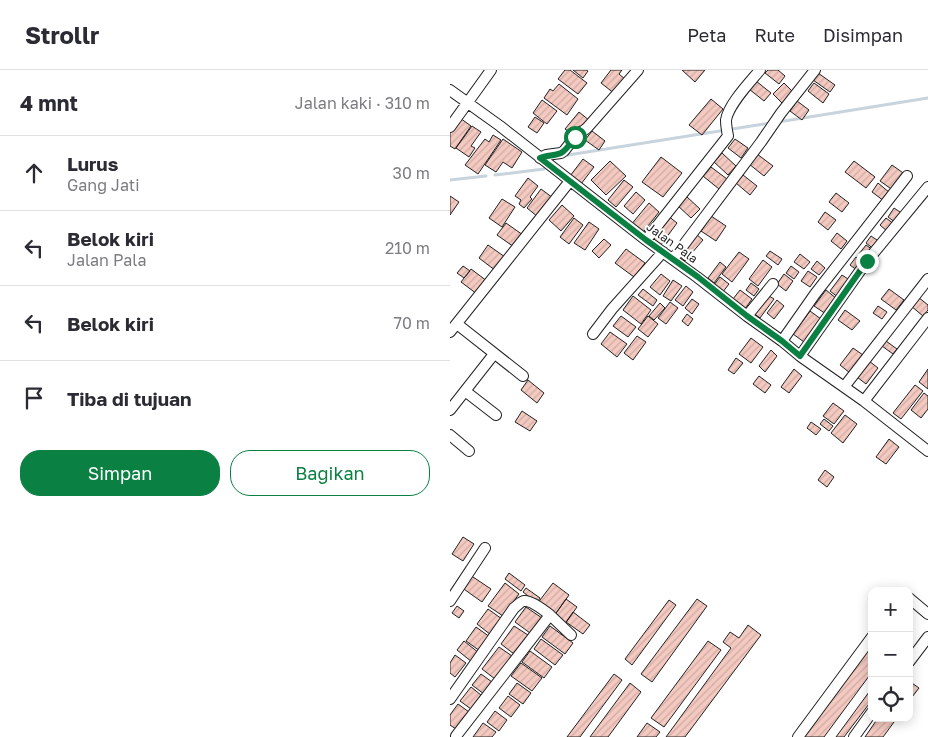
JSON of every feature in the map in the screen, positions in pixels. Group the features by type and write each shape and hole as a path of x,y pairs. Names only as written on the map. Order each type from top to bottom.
{"street":[{"path":"450,127 491,70"},
{"path":"540,158 546,155 561,153 575,137 587,128 638,70"},
{"path":"646,240 728,136 726,121 732,105 760,70"},
{"path":"673,259 815,70"},
{"name":"Jalan Pala","path":"450,90 500,126 646,240 698,277 800,356 864,401 928,451"},
{"path":"782,341 907,176"},
{"path":"523,376 494,354 453,328 570,181"},
{"path":"800,356 867,261 928,187"},
{"path":"593,334 612,309 663,252"},
{"path":"844,387 928,279"},
{"path":"747,316 772,284"},
{"path":"864,401 928,318"},
{"path":"450,410 494,354"},
{"path":"465,391 496,415"},
{"path":"450,436 469,450"},
{"path":"450,601 485,548"},
{"path":"450,699 514,608 522,602 527,601 540,607 572,635"},
{"path":"913,601 928,614"},
{"path":"455,735 550,615"},
{"path":"913,657 928,637"},
{"path":"798,737 868,642"},
{"path":"854,737 868,722"}],"building":[{"path":"565,70 570,70 587,83 578,94 558,79"},
{"path":"573,70 586,70 588,71 583,78"},
{"path":"611,70 622,70 619,74 626,80 615,94 601,83"},
{"path":"682,70 705,70 695,82"},
{"path":"768,70 778,70 785,76 779,84 765,73"},
{"path":"818,73 835,85 830,92 813,80"},
{"path":"756,81 771,93 764,101 749,89"},
{"path":"784,83 794,93 783,104 773,94"},
{"path":"814,83 829,94 823,103 808,91"},
{"path":"559,84 578,99 567,115 544,98 550,89 553,91"},
{"path":"711,99 723,109 702,135 689,125"},
{"path":"542,100 557,111 547,124 533,113"},
{"path":"797,101 809,110 802,120 790,111"},
{"path":"579,112 590,121 584,128 579,126 573,134 565,129"},
{"path":"535,117 544,123 537,133 528,127"},
{"path":"460,118 471,126 455,149 450,146 450,131"},
{"path":"472,126 481,132 471,146 475,148 469,157 456,148"},
{"path":"592,131 605,141 599,150 585,140"},
{"path":"493,135 501,140 478,174 465,165 485,139 489,142"},
{"path":"503,139 522,152 512,168 503,162 496,172 485,165"},
{"path":"735,139 748,148 741,158 728,148"},
{"path":"722,153 736,166 728,175 714,162"},
{"path":"757,154 773,166 764,176 749,164"},
{"path":"661,157 682,173 663,197 642,182"},
{"path":"583,159 594,167 581,184 570,176"},
{"path":"610,161 626,176 606,195 591,180"},
{"path":"854,161 875,177 866,188 845,172"},
{"path":"892,165 906,175 894,191 880,181"},
{"path":"711,167 727,179 719,189 703,176"},
{"path":"743,175 757,186 750,195 736,183"},
{"path":"528,178 538,186 530,197 532,199 524,208 519,204 521,200 515,196"},
{"path":"624,180 633,187 616,207 608,200"},
{"path":"878,183 890,193 884,201 872,192"},
{"path":"541,189 553,198 538,217 527,208"},
{"path":"636,192 645,200 633,214 624,206"},
{"path":"836,193 849,203 842,212 829,202"},
{"path":"450,196 459,202 450,215"},
{"path":"686,196 700,209 691,218 677,205"},
{"path":"502,199 515,207 502,227 489,218"},
{"path":"649,203 659,212 641,235 630,226"},
{"path":"562,205 574,216 561,231 549,220"},
{"path":"894,208 903,214 896,223 888,217"},
{"path":"825,212 836,220 828,230 818,222"},
{"path":"667,215 677,223 661,245 651,237"},
{"path":"711,216 726,226 716,241 701,231"},
{"path":"574,218 583,225 569,244 560,237"},
{"path":"886,218 894,224 888,232 880,225"},
{"path":"589,222 599,229 585,250 574,243"},
{"path":"506,223 523,235 514,247 497,235"},
{"path":"837,233 847,241 841,249 831,241"},
{"path":"696,234 703,240 685,261 679,256"},
{"path":"871,236 880,242 875,250 866,243"},
{"path":"604,239 611,245 599,258 592,251"},
{"path":"488,245 505,257 496,271 479,258"},
{"path":"866,245 873,250 866,259 859,254"},
{"path":"626,249 645,263 634,277 615,263"},
{"path":"770,251 782,259 778,265 766,256"},
{"path":"739,252 749,259 732,282 722,274"},
{"path":"800,254 810,262 804,269 794,262"},
{"path":"856,257 864,263 858,271 850,265"},
{"path":"763,260 772,267 758,286 749,279"},
{"path":"817,261 825,268 819,275 811,269"},
{"path":"720,262 726,267 714,283 708,278"},
{"path":"463,266 470,271 464,278 457,273"},
{"path":"791,266 799,272 794,279 786,273"},
{"path":"471,269 487,281 477,294 461,282"},
{"path":"808,271 817,277 810,287 801,281"},
{"path":"661,274 670,281 660,295 650,287"},
{"path":"784,274 793,281 786,291 777,284"},
{"path":"842,275 851,281 839,298 830,291"},
{"path":"720,277 729,284 722,293 713,286"},
{"path":"673,280 682,286 671,301 663,296"},
{"path":"751,283 759,289 754,296 746,290"},
{"path":"686,286 693,292 683,306 675,300"},
{"path":"643,289 657,300 653,306 638,295"},
{"path":"889,289 904,300 896,310 881,299"},
{"path":"740,290 752,299 745,309 733,299"},
{"path":"826,290 837,299 826,314 814,306"},
{"path":"766,294 774,299 760,318 752,312"},
{"path":"633,296 651,310 641,324 623,310"},
{"path":"918,297 928,305 928,310 923,316 911,306"},
{"path":"692,299 699,304 692,314 685,308"},
{"path":"777,300 784,306 774,319 767,313"},
{"path":"670,302 678,308 666,324 658,318"},
{"path":"660,303 665,308 654,320 649,316"},
{"path":"878,306 887,312 882,319 873,313"},
{"path":"845,310 860,321 852,330 838,320"},
{"path":"810,311 821,319 804,342 793,334"},
{"path":"687,314 693,319 688,326 682,321"},
{"path":"621,316 636,327 628,337 613,326"},
{"path":"648,316 658,324 648,337 638,329"},
{"path":"610,332 627,344 617,357 601,344"},
{"path":"637,336 646,342 633,360 624,353"},
{"path":"751,338 763,347 751,363 739,354"},
{"path":"886,341 897,349 893,354 882,346"},
{"path":"853,348 863,355 850,373 840,365"},
{"path":"771,350 777,356 765,372 759,366"},
{"path":"736,358 743,363 734,374 728,370"},
{"path":"869,361 878,368 866,384 857,377"},
{"path":"794,369 802,376 789,393 781,387"},
{"path":"928,369 928,389 919,382"},
{"path":"759,376 771,385 765,393 753,384"},
{"path":"528,380 544,393 537,403 521,390"},
{"path":"915,385 923,391 901,419 893,413"},
{"path":"924,393 928,396 928,409 921,418 911,410"},
{"path":"833,403 844,411 834,424 823,416"},
{"path":"522,411 537,421 530,431 515,422"},
{"path":"845,415 857,424 843,443 831,433"},
{"path":"824,419 833,426 829,431 820,424"},
{"path":"811,422 821,429 816,435 807,428"},
{"path":"889,439 899,447 886,464 876,457"},
{"path":"825,470 834,477 827,487 818,480"},
{"path":"463,537 474,544 463,561 452,554"},
{"path":"509,573 525,585 521,591 505,579"},
{"path":"470,575 491,589 482,602 461,587"},
{"path":"505,583 519,594 503,616 488,606"},
{"path":"553,583 569,595 554,616 537,604"},
{"path":"526,588 540,598 537,603 523,592"},
{"path":"566,599 577,607 565,624 554,616"},
{"path":"697,599 707,606 652,682 641,674"},
{"path":"669,600 676,605 632,665 625,659"},
{"path":"457,606 464,611 459,618 452,613"},
{"path":"526,607 542,618 530,633 515,622"},
{"path":"488,609 502,619 491,635 477,624"},
{"path":"573,612 590,625 583,634 566,622"},
{"path":"748,625 761,635 685,737 666,737 731,648 723,642 730,632 739,638"},
{"path":"514,626 528,635 514,654 501,644"},
{"path":"550,626 573,643 565,654 542,637"},
{"path":"476,627 490,637 480,651 466,641"},
{"path":"541,639 563,655 555,665 534,649"},
{"path":"464,641 479,653 472,662 457,650"},
{"path":"708,641 721,650 664,727 651,718"},
{"path":"499,647 512,656 495,679 482,669"},
{"path":"868,649 868,677 824,737 802,737"},
{"path":"530,651 552,667 544,678 522,662"},
{"path":"455,655 466,663 455,677 450,673 450,663"},
{"path":"521,663 542,678 532,691 511,676"},
{"path":"481,674 492,682 484,694 472,685"},
{"path":"614,674 622,680 580,737 567,737"},
{"path":"517,683 531,693 523,704 509,694"},
{"path":"630,683 641,692 608,737 590,737"},
{"path":"913,684 919,688 913,696"},
{"path":"471,687 481,695 471,709 460,701"},
{"path":"868,693 868,705 844,737 836,737"},
{"path":"508,696 520,705 511,717 499,708"},
{"path":"458,704 469,712 456,729 450,725 450,715"},
{"path":"495,711 507,720 499,731 487,722"},
{"path":"875,722 894,722 883,737 865,737"},
{"path":"483,723 496,732 492,737 473,737"},
{"path":"647,723 660,732 656,737 637,737"}],"waterway":[{"path":"778,122 928,98"},
{"path":"568,155 770,123"},
{"path":"495,175 544,169"},
{"path":"450,180 486,176"}],"route":[{"path":"575,137 561,153 546,155 540,158 800,356 867,261"}]}
